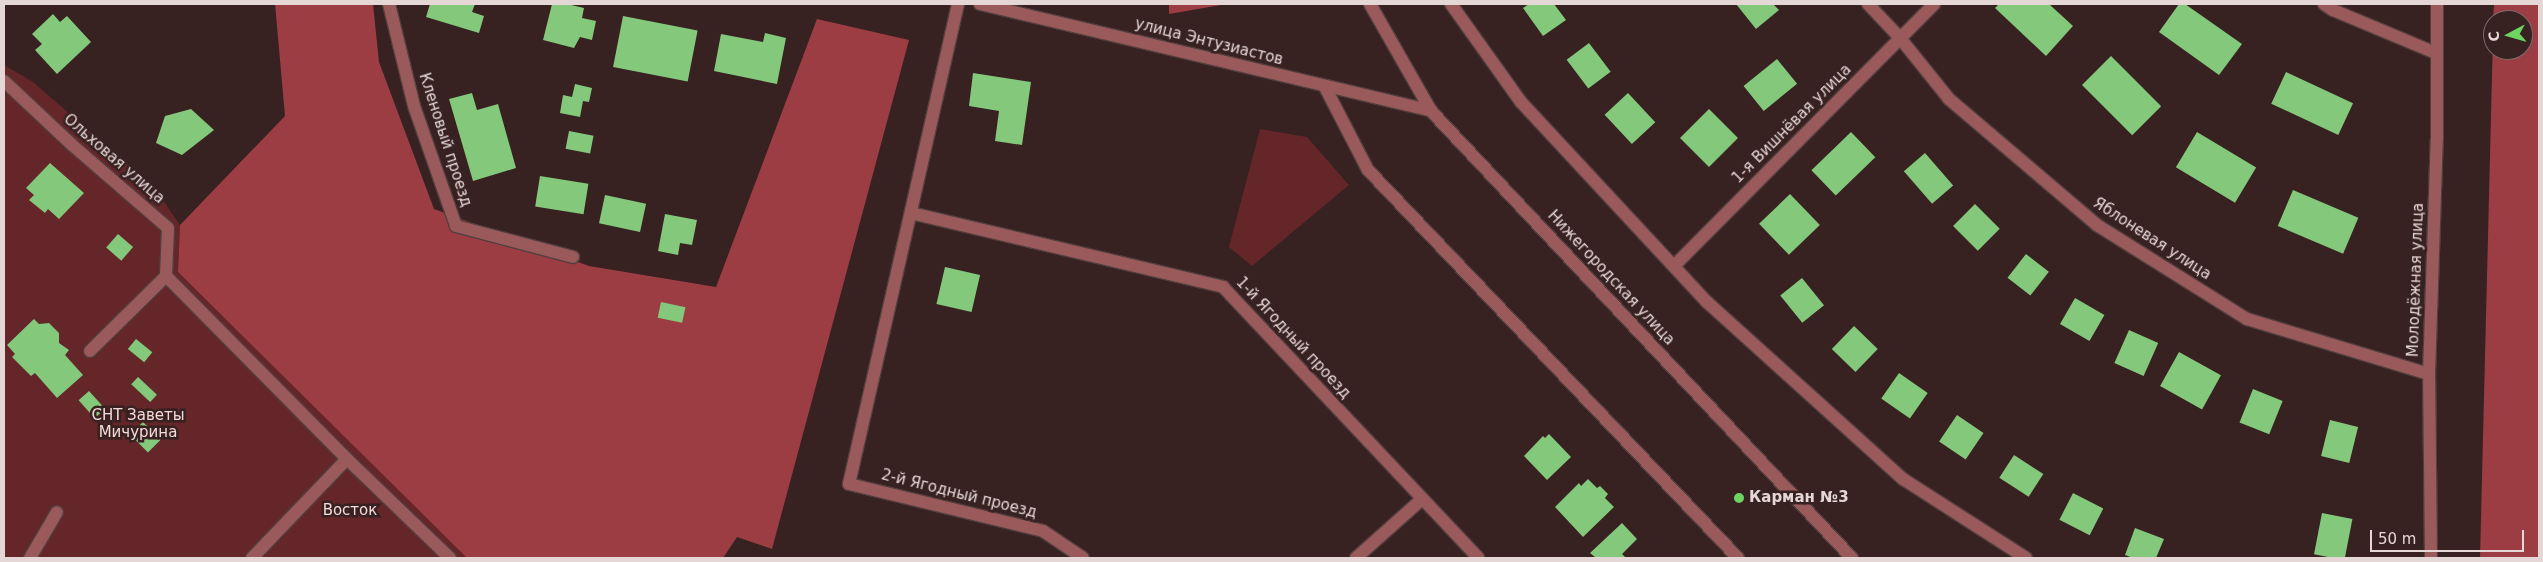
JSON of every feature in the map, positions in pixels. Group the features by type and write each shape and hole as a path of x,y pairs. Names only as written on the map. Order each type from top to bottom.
{"street":[{"name":"Кленовый проезд","path":"389,4 414,106 456,226 572,257"},
{"path":"911,213 958,4"},
{"name":"улица Энтузиастов","path":"980,4 1431,111"},
{"name":"Нижегородская улица","path":"1370,4 1431,111 1852,558"},
{"path":"1451,4 1521,102 1707,302 1903,479 2026,558"},
{"name":"Яблоневая улица","path":"1868,4 1900,38 1949,99 2097,225 2247,319 2429,374"},
{"name":"1-я Вишнёвая улица","path":"1674,266 1934,4"},
{"path":"2324,4 2333,10 2436,53"},
{"name":"Молодёжная улица","path":"2431,558 2429,374 2437,139 2437,4"},
{"name":"Ольховая улица","path":"4,81 71,144 168,228 166,276"},
{"path":"1325,87 1368,170 1738,558"},
{"name":"2-й Ягодный проезд","path":"911,213 849,484 1043,531 1084,558"},
{"name":"1-й Ягодный проезд","path":"911,213 1224,286 1478,558"},
{"path":"90,351 166,276 347,459 450,558"},
{"path":"252,558 347,459"},
{"path":"1356,558 1422,499"},
{"path":"30,558 58,512"}],"green space":[{"name":"СНТ Заветы Мичурина","path":"4,65 33,82 153,186 180,225 178,272 467,558 4,558"},
{"path":"1260,129 1307,137 1349,185 1252,266 1229,247"}],"shaded area":[{"path":"275,4 373,4 379,62 434,209 589,266 716,287 817,19 909,40 772,549 737,537 723,558 467,558 178,272 180,225 285,116"},
{"path":"1169,4 1227,4 1169,14"},
{"path":"2494,4 2539,4 2539,558 2480,558 2492,60 2533,60 2533,10 2494,10"}],"building":[{"path":"430,4 475,4 472,12 484,16 479,33 426,17"},
{"path":"552,4 567,4 584,8 582,18 596,21 592,40 580,37 574,48 543,40"},
{"path":"1529,4 1554,4 1566,20 1543,36 1523,8"},
{"path":"1736,4 1773,4 1779,10 1756,29"},
{"path":"1999,4 2049,4 2073,26 2046,56 1995,8"},
{"path":"2179,4 2185,4 2242,44 2219,75 2159,32"},
{"path":"53,14 60,22 67,16 91,42 57,74 35,50 42,44 32,34"},
{"path":"623,16 698,31 688,82 613,67"},
{"path":"765,33 786,38 777,84 714,71 721,34 763,42"},
{"path":"1589,43 1611,72 1588,89 1567,60"},
{"path":"2111,56 2161,106 2132,135 2082,85"},
{"path":"1777,59 1797,84 1764,111 1744,86"},
{"path":"2286,72 2353,103 2338,135 2271,104"},
{"path":"973,73 1031,82 1022,145 995,141 999,111 969,106"},
{"path":"575,84 592,88 589,102 583,101 580,117 560,113 563,95 572,97"},
{"path":"472,93 477,110 498,104 516,168 473,181 449,99"},
{"path":"1628,93 1655,122 1632,144 1605,115"},
{"path":"191,109 214,130 182,155 156,143 165,116"},
{"path":"1709,109 1738,138 1709,167 1680,138"},
{"path":"569,131 594,136 590,153 566,149"},
{"path":"1851,132 1875,157 1836,195 1811,170"},
{"path":"2197,132 2256,168 2235,203 2176,167"},
{"path":"1925,153 1953,185 1932,204 1904,171"},
{"path":"50,163 84,193 59,219 48,209 45,213 29,200 34,195 26,188"},
{"path":"540,176 588,184 584,214 535,207"},
{"path":"2293,190 2358,218 2343,254 2278,226"},
{"path":"1790,194 1820,225 1789,255 1759,224"},
{"path":"605,195 646,204 640,232 599,223"},
{"path":"1975,204 2000,229 1978,251 1953,226"},
{"path":"665,214 697,220 692,245 680,243 678,255 658,251"},
{"path":"118,234 133,247 121,261 106,248"},
{"path":"2026,254 2049,272 2030,295 2008,278"},
{"path":"945,267 980,275 972,312 936,304"},
{"path":"1802,278 1824,305 1802,323 1780,296"},
{"path":"2075,298 2104,315 2089,341 2060,324"},
{"path":"661,302 685,307 682,323 658,318"},
{"path":"34,319 39,324 49,323 59,333 59,343 69,350 65,355 83,375 57,398 35,373 31,376 12,357 15,354 7,345"},
{"path":"1854,326 1878,349 1856,372 1832,349"},
{"path":"2129,330 2158,343 2144,376 2114,363"},
{"path":"136,339 152,352 144,362 128,349"},
{"path":"2179,352 2221,375 2202,409 2160,386"},
{"path":"1899,373 1928,393 1910,418 1881,398"},
{"path":"138,377 157,395 150,402 131,384"},
{"path":"2253,389 2283,401 2269,434 2240,422"},
{"path":"89,391 105,409 95,418 79,400"},
{"path":"1957,415 1984,433 1966,459 1939,442"},
{"path":"2330,420 2358,427 2349,463 2321,456"},
{"path":"143,422 161,440 148,452 130,435"},
{"path":"1549,434 1571,457 1547,480 1524,456 1543,436 1545,438"},
{"path":"2014,455 2043,474 2029,497 1999,478"},
{"path":"1588,479 1597,488 1600,486 1608,494 1605,498 1614,507 1583,537 1555,507 1579,483 1581,486"},
{"path":"2073,493 2103,508 2090,535 2059,520"},
{"path":"2322,513 2352,519 2345,558 2314,554"},
{"path":"1622,523 1637,539 1622,554 1626,558 1596,558 1590,553"},
{"path":"2135,528 2164,539 2156,558 2133,558 2125,555"}],"place":[{"name":"Карман №3","path":"1739,498"}],"park label":[{"name":"Восток","path":"350,511"}]}
